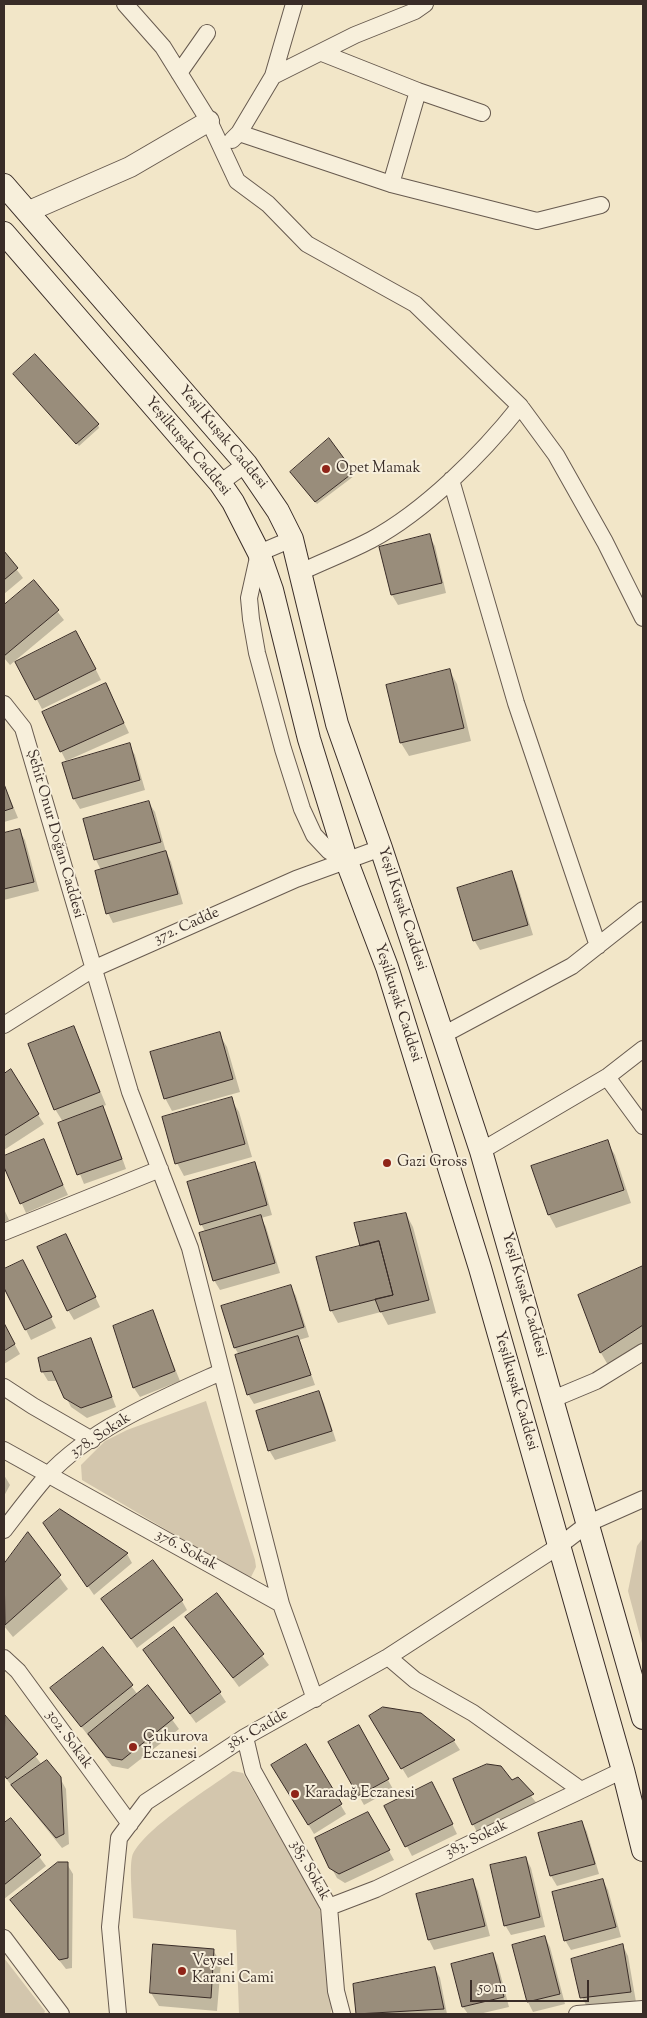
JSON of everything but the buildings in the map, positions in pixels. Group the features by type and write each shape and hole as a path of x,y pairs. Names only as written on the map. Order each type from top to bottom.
{"main road":[{"name":"Yeşil Kuşak Caddesi","path":"4,185 246,464 278,511 292,539 337,724 381,848 481,1152 643,1718"},
{"name":"Yeşilkuşak Caddesi","path":"4,233 220,483 233,502 259,553 280,617 309,739 347,862 387,967 480,1268 623,1770 643,1850"}],"street":[{"path":"125,4 163,47 209,122 223,148 237,181 268,204 307,244 415,304 520,406 556,455 605,542 643,618"},
{"path":"223,148 239,133 273,76 294,4"},
{"path":"273,76 297,62 322,53 355,35 416,11 425,4"},
{"path":"179,73 207,33"},
{"path":"322,53 418,91 482,113"},
{"path":"392,184 418,91"},
{"path":"27,212 130,167 209,122"},
{"path":"239,133 392,184 537,221 601,205"},
{"path":"301,572 372,540 439,493 505,425 520,406"},
{"path":"220,483 246,464"},
{"path":"451,480 516,702 598,946"},
{"path":"292,539 259,553 249,598 251,619 257,653 283,749 302,809 314,835 329,851 347,862"},
{"name":"Şehit Onur Doğan Caddesi","path":"4,704 23,728 130,1092 190,1248 281,1604"},
{"name":"372. Cadde","path":"4,1025 93,970 296,879 347,862 381,848"},
{"path":"442,1035 572,966 643,910"},
{"path":"481,1152 607,1077 643,1049"},
{"path":"607,1077 643,1126"},
{"path":"4,1232 160,1169"},
{"path":"553,1399 596,1381 643,1352"},
{"name":"378. Sokak","path":"4,1530 48,1475 77,1449 164,1397 222,1372"},
{"path":"4,1387 92,1440"},
{"name":"376. Sokak","path":"4,1450 281,1604"},
{"name":"381. Cadde","path":"118,2014 110,1927 119,1838 146,1802 245,1737 388,1657 559,1546 588,1523 643,1499"},
{"path":"281,1604 315,1699"},
{"path":"388,1657 415,1680 473,1713 581,1790"},
{"name":"302. Sokak","path":"4,1658 18,1671 130,1824"},
{"name":"385. Sokak","path":"245,1737 253,1771 329,1907 336,1991 342,2014"},
{"name":"383. Sokak","path":"329,1907 376,1889 623,1770"},
{"path":"4,1938 61,2014"},
{"path":"577,2014 643,2009"}],"shaded area":[{"path":"206,1401 255,1560 256,1567 251,1577 243,1575 82,1480 81,1465 105,1441 127,1430"},
{"path":"643,1538 643,1647 628,1591 637,1546"},
{"path":"233,1771 243,1773 319,1906 325,1937 332,2008 330,2014 239,2014 236,1930 133,1918 131,1863 137,1847 161,1823"},
{"path":"4,1958 45,2011 44,2014 4,2014"}],"place":[{"name":"Opet Mamak","path":"326,469"},
{"name":"Gazi Gross","path":"387,1163"},
{"name":"Çukurova Eczanesi","path":"133,1747"},
{"name":"Karadağ Eczanesi","path":"295,1794"},
{"name":"Veysel Karani Cami","path":"182,1971"}]}
